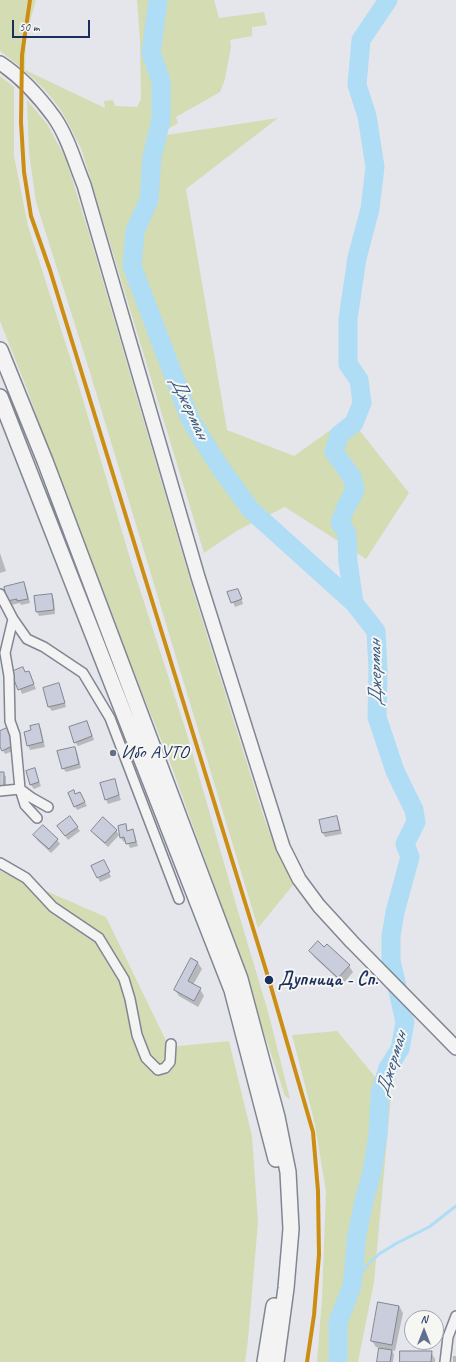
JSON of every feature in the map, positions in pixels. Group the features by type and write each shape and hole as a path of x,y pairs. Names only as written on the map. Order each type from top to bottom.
{"main road":[{"path":"0,63 9,69 26,85 54,118 72,154 84,185 198,577 283,847 299,879 319,906 352,942 456,1048"},
{"path":"0,350 48,468 237,972 246,1002 277,1117 288,1172 291,1229 286,1288 276,1362"},
{"path":"0,397 232,990 279,1173 282,1229 277,1285 264,1362"}],"street":[{"path":"0,594 13,619 27,640 44,647 83,673 110,718 179,899"},
{"path":"13,619 3,655 9,676 10,721 15,735 20,789 25,805 37,818"},
{"path":"0,791 20,789 48,807"},
{"path":"0,863 26,878 53,908 99,938 124,979 130,999 137,1035 146,1058 158,1070 165,1068 170,1062 171,1044"},
{"path":"445,1362 448,1337 456,1316"}],"green space":[{"path":"0,0 36,0 26,35 25,70 105,108 104,101 113,100 115,106 137,107 141,99 140,40 137,0 214,0 219,18 264,12 267,25 252,27 252,36 230,40 231,47 225,79 220,92 176,117 178,123 160,134 160,136 278,118 186,189 227,430 294,456 349,417 409,493 366,559 285,507 238,530 204,553 81,148 62,112 49,94 26,72 0,51"},
{"path":"0,76 14,87 14,156 28,226 75,373 132,565 186,731 269,1015 290,1099 285,1096 224,913 169,759 84,550 27,389 0,321"},
{"path":"27,100 47,124 66,159 195,597 265,821 293,885 258,928 88,366 36,202 29,153"},
{"path":"0,871 106,917 169,1047 229,1041 252,1136 258,1222 245,1362 0,1362"},
{"path":"337,1031 391,1096 374,1282 358,1362 317,1362 322,1298 326,1191 314,1120 292,1035"}],"building":[{"path":"24,582 28,599 7,601 4,587"},
{"path":"238,589 242,599 231,603 227,592"},
{"path":"52,594 54,610 36,612 34,596"},
{"path":"23,667 25,672 29,671 34,684 18,690 11,672"},
{"path":"59,683 65,703 48,707 43,688"},
{"path":"87,721 92,736 74,743 69,727"},
{"path":"39,724 43,742 27,746 24,732 31,730 30,726"},
{"path":"7,728 14,745 2,751 0,747 0,731"},
{"path":"75,747 79,764 62,769 57,751"},
{"path":"35,768 39,782 30,785 26,771"},
{"path":"0,772 4,772 4,787 0,787"},
{"path":"115,779 119,795 105,800 100,783"},
{"path":"74,790 75,794 80,792 85,802 74,807 68,793"},
{"path":"70,816 78,827 65,836 57,826"},
{"path":"337,816 340,830 322,833 319,820"},
{"path":"103,817 117,830 105,843 91,831"},
{"path":"126,824 127,831 133,829 136,842 126,844 124,837 120,838 118,826"},
{"path":"43,825 58,839 49,849 33,835"},
{"path":"104,860 110,872 97,878 91,866"},
{"path":"318,941 324,947 327,944 350,965 338,978 309,951"},
{"path":"191,958 198,962 188,981 201,988 194,1001 174,990"},
{"path":"378,1302 399,1306 392,1345 371,1341"},
{"path":"379,1348 392,1350 390,1362 377,1362"},
{"path":"400,1351 432,1351 431,1362 400,1362"}],"waterway":[{"name":"Джерман","path":"158,0 151,53 161,81 161,120 152,157 149,200 135,231 132,266 190,419 219,466 251,510 354,603 376,631 378,670 377,717 395,771 414,810 416,822 405,844 410,857 395,912 391,936 391,960 405,1022 400,1049 388,1068 380,1093 378,1135 372,1172 357,1234 352,1286 338,1322 338,1362"},
{"path":"354,603 348,562 347,534 340,523 355,490 352,477 334,452 339,435 354,423 362,403 359,380 348,364 348,319 357,258 370,209 375,167 367,116 357,85 361,40 388,0"},
{"path":"352,1286 367,1265 379,1254 429,1227 456,1206"}],"transit line":[{"path":"30,0 22,55 21,122 24,172 31,216 50,270 269,980 313,1132 318,1191 319,1255 314,1315 307,1362"}],"place":[{"name":"Ибо АУТО","path":"113,753"},
{"name":"Дупница - Сп.","path":"269,980"}]}
